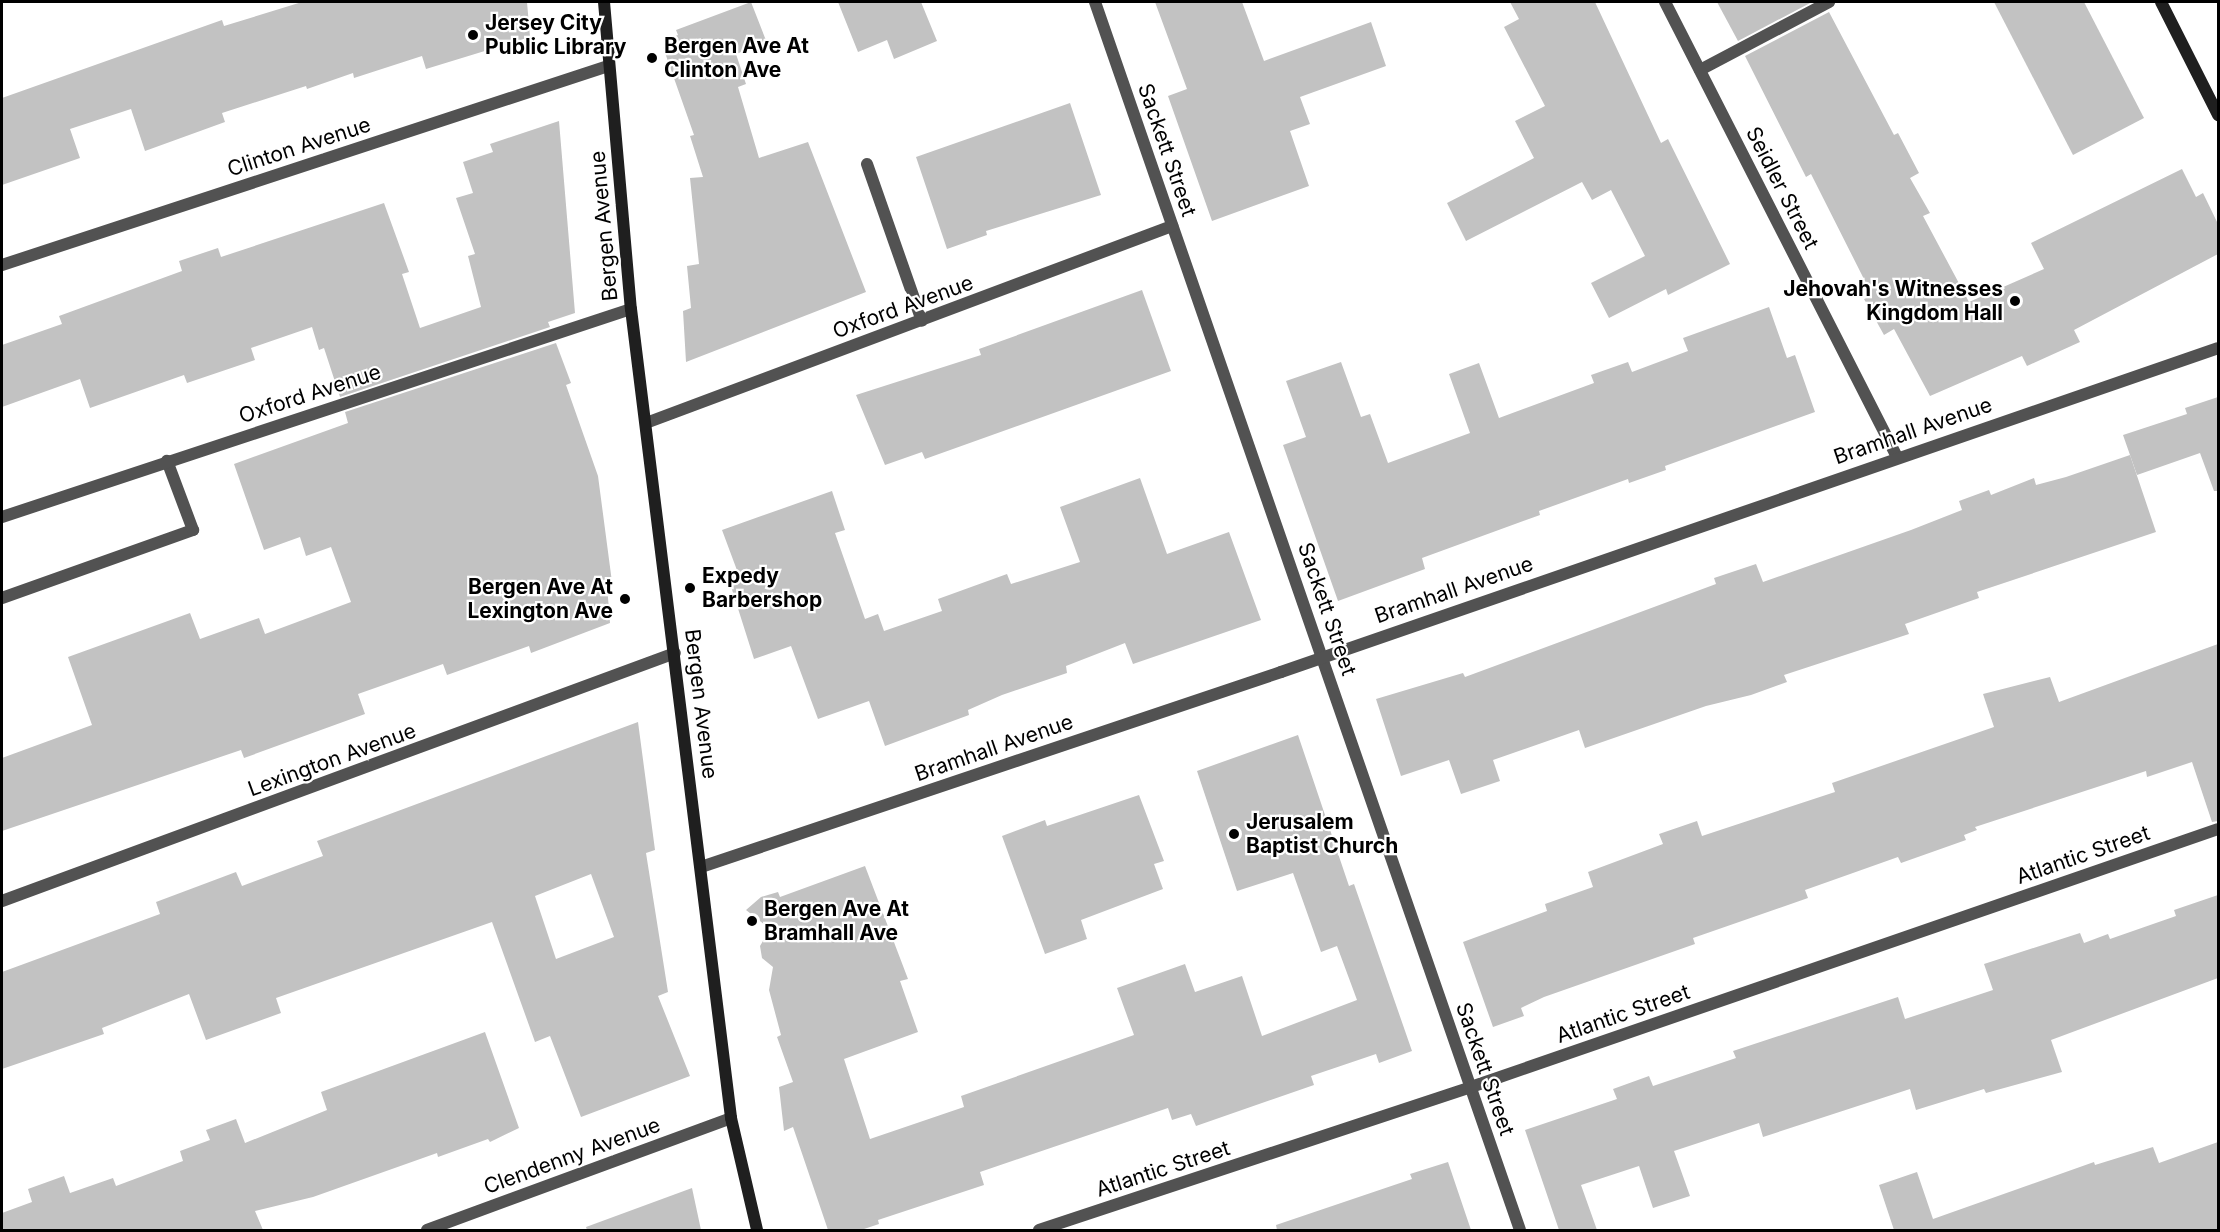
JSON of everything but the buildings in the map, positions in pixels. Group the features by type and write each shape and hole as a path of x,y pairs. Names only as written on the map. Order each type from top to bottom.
{"street":[{"name":"Bergen Avenue","path":"604,2 631,309 731,1118 757,1230"},
{"name":"Sackett Street","path":"1095,2 1520,1230"},
{"name":"Seidler Street","path":"1665,2 1897,457"},
{"path":"1700,70 1829,2"},
{"path":"2161,2 2218,115"},
{"name":"Clinton Avenue","path":"2,265 608,66"},
{"path":"867,164 922,321"},
{"name":"Oxford Avenue","path":"646,423 1172,226"},
{"name":"Oxford Avenue","path":"2,518 167,461 631,309"},
{"name":"Bramhall Avenue","path":"701,867 1322,658 1897,457 2218,348"},
{"path":"2,598 193,530 167,461"},
{"name":"Lexington Avenue","path":"2,901 675,654"},
{"name":"Atlantic Street","path":"1039,1230 1471,1087 2218,829"},
{"name":"Clendenny Avenue","path":"427,1230 731,1118"}],"place":[{"name":"Jersey City Public Library","path":"473,35"},
{"name":"Bergen Ave At Clinton Ave","path":"652,58"},
{"name":"Jehovah's Witnesses Kingdom Hall","path":"2015,301"},
{"name":"Expedy Barbershop","path":"690,588"},
{"name":"Bergen Ave At Lexington Ave","path":"625,599"},
{"name":"Jerusalem Baptist Church","path":"1234,834"},
{"name":"Bergen Ave At Bramhall Ave","path":"752,921"}]}
